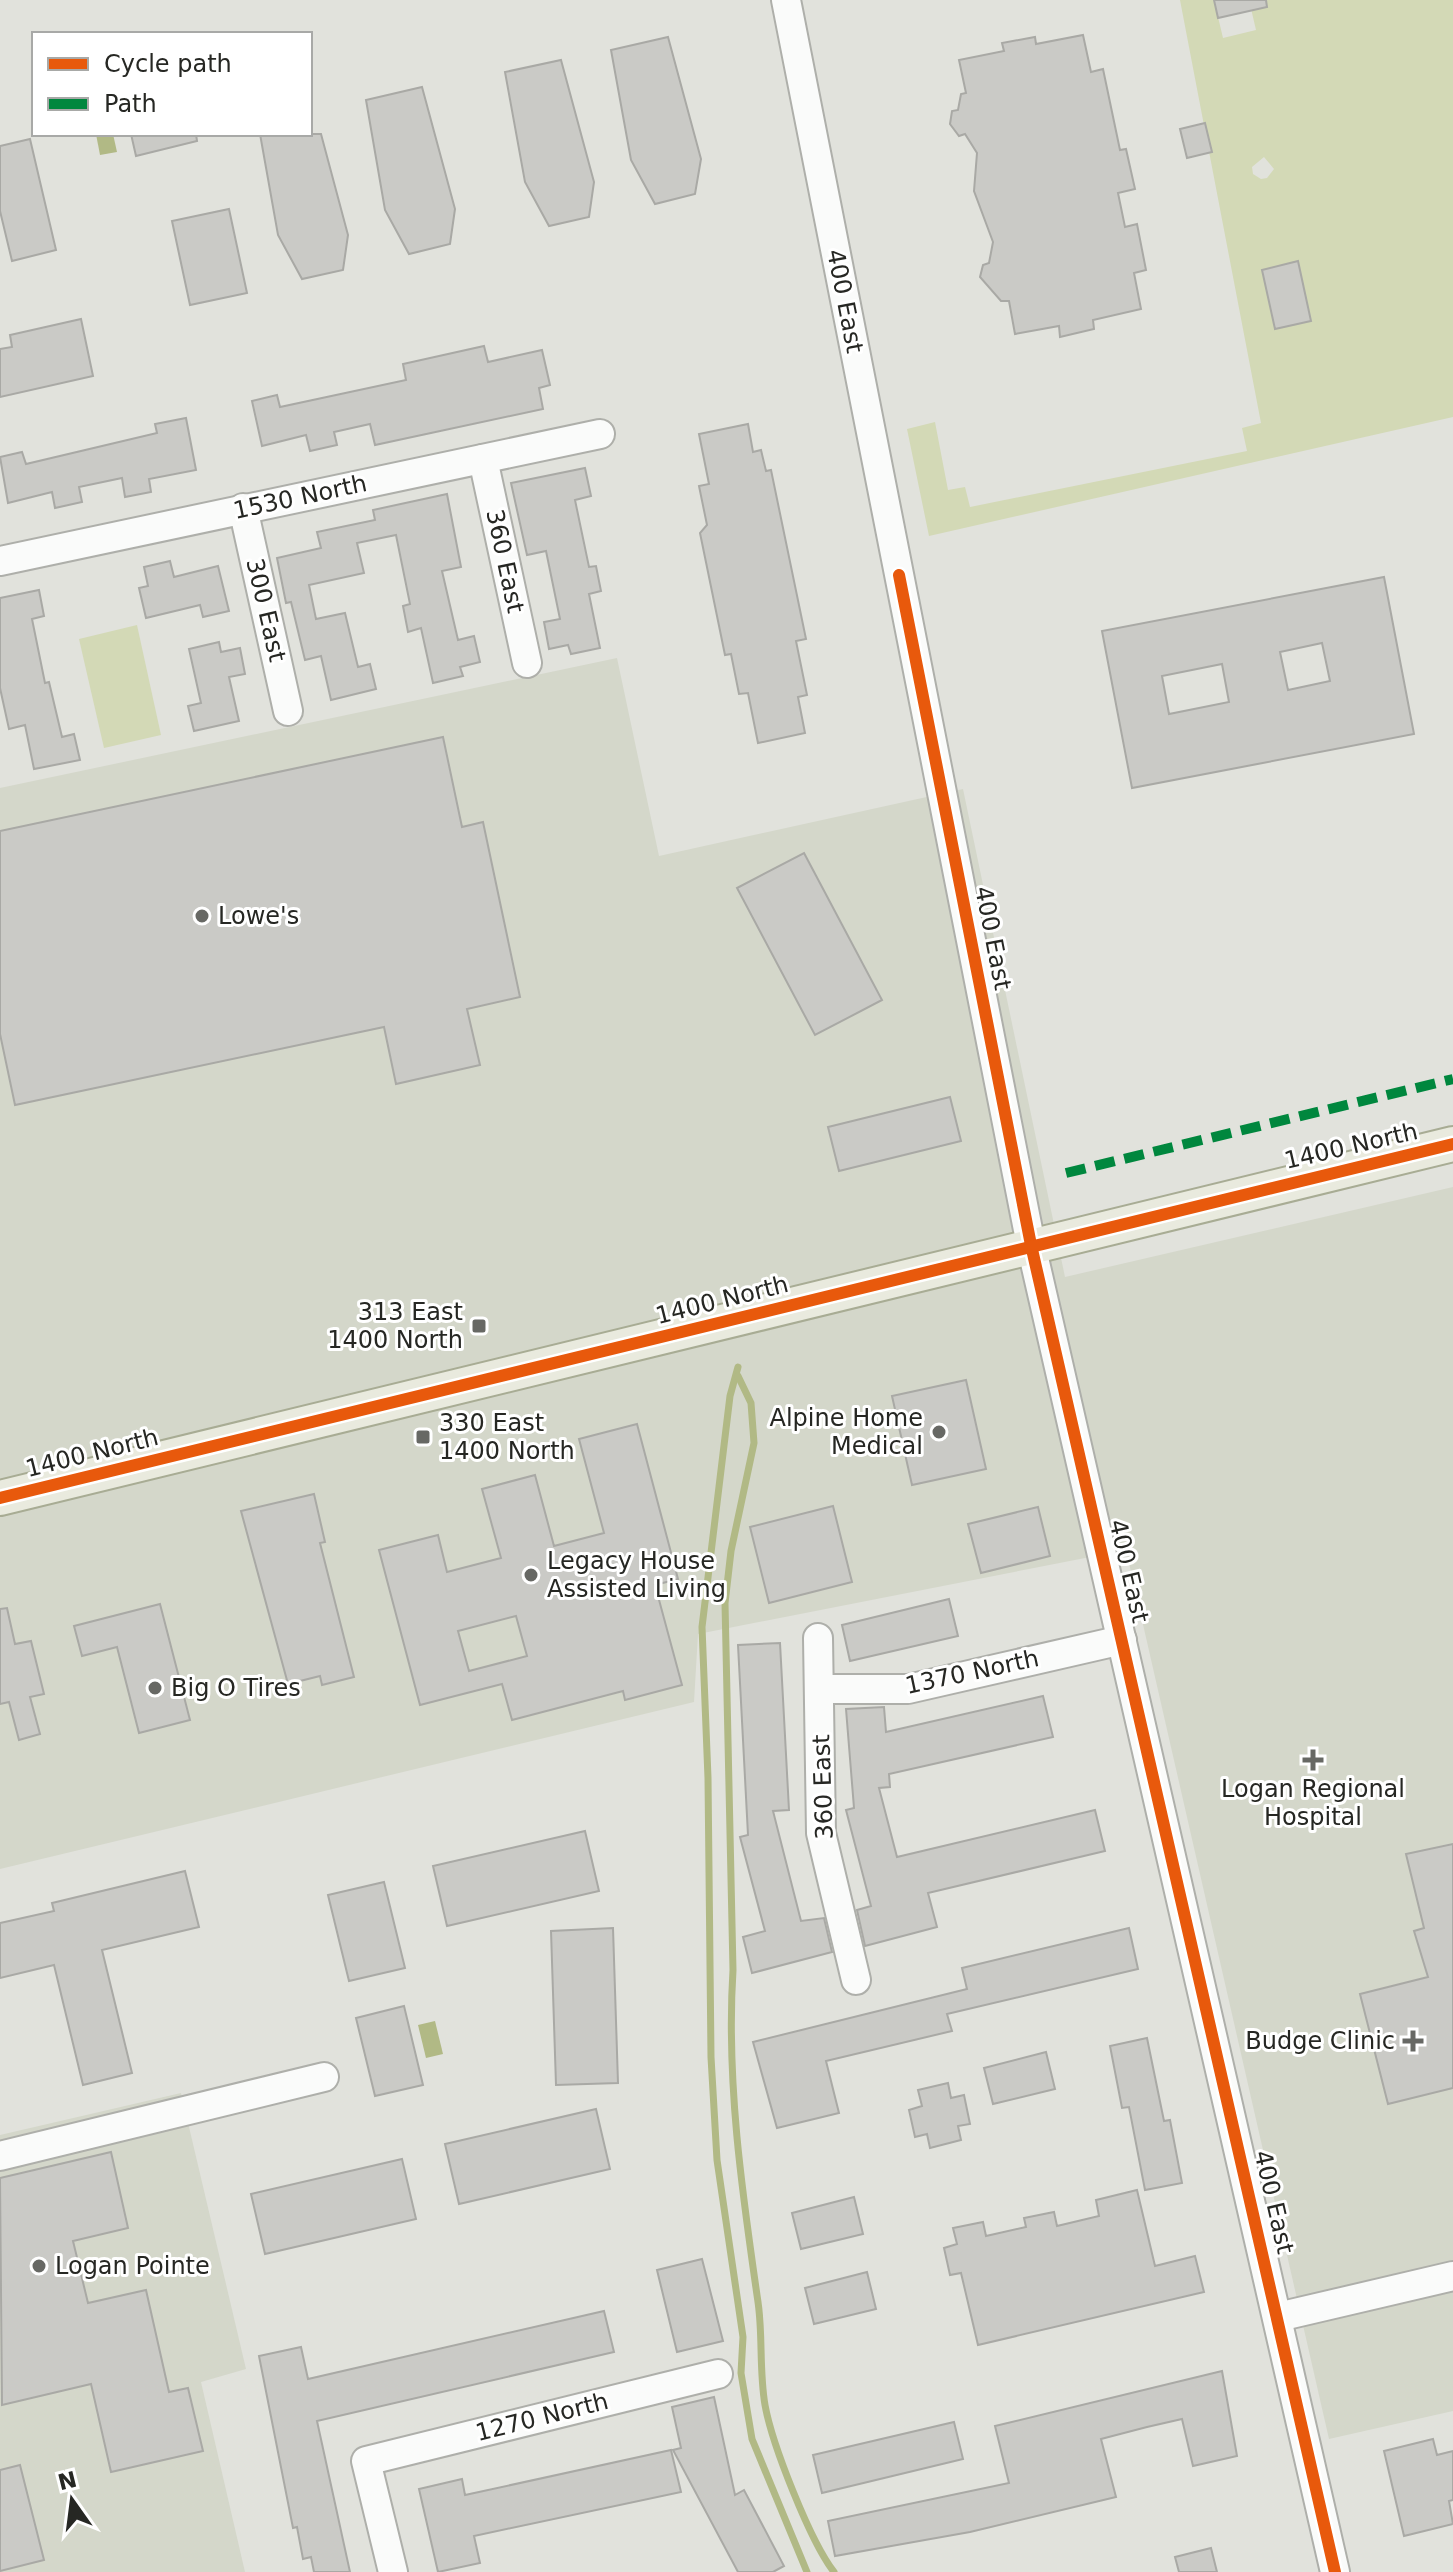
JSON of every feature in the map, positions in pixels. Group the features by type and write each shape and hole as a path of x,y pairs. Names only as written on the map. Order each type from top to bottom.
{"main road":[{"name":"1400 North","path":"0,1498 1453,1144"}],"street":[{"name":"400 East","path":"786,0 1031,1245 1335,2572"},
{"name":"1530 North","path":"0,561 600,434"},
{"name":"360 East","path":"483,459 527,663"},
{"name":"300 East","path":"243,508 288,711"},
{"name":"360 East","path":"818,1638 821,1833 856,1980"},
{"name":"1370 North","path":"821,1689 908,1689 1122,1640"},
{"path":"0,2156 324,2077"},
{"path":"1278,2317 1453,2276"},
{"name":"1270 North","path":"393,2572 366,2461 718,2374"}],"shaded area":[{"path":"1180,0 1214,0 1223,38 1256,30 1249,0 1453,0 1453,417 929,536 907,429 935,422 948,490 965,487 970,507 1247,451 1242,428 1261,423","holes":["1264,157 1274,169 1267,178 1261,179 1253,174 1252,167","1298,262 1311,320 1276,329 1262,270"]},
{"path":"96,136 113,136 117,152 100,155"},
{"path":"137,625 161,735 104,748 79,639"},
{"path":"617,658 659,856 963,789 1065,1277 1453,1187 1453,2411 1329,2439 1126,1550 698,1634 694,1702 0,1869 0,788"},
{"path":"435,2021 443,2054 426,2058 418,2025"},
{"path":"181,2093 246,2369 201,2382 245,2572 0,2572 0,2135"}],"building":[{"path":"1214,0 1266,0 1267,7 1218,18"},
{"path":"1083,35 1091,72 1103,69 1120,150 1126,149 1135,189 1118,193 1125,227 1137,224 1146,270 1134,273 1141,309 1093,320 1094,329 1060,337 1059,326 1015,334 1009,301 1001,301 980,277 983,265 989,263 993,242 974,191 977,153 965,134 959,136 950,124 952,111 958,110 961,94 966,93 959,60 1004,51 1002,43 1035,37 1036,44"},
{"path":"668,37 701,159 695,194 655,204 631,160 611,50"},
{"path":"561,60 594,182 589,217 549,226 525,182 505,72"},
{"path":"422,87 455,209 450,244 409,254 385,210 366,100"},
{"path":"1205,123 1212,152 1187,158 1180,129"},
{"path":"321,134 348,235 343,270 302,279 278,235 260,136"},
{"path":"131,136 196,136 197,141 136,156"},
{"path":"30,139 56,250 12,261 0,211 0,146"},
{"path":"229,209 247,293 190,305 172,221"},
{"path":"1298,261 1311,321 1275,329 1262,270"},
{"path":"81,319 93,376 0,397 0,349 12,347 10,335"},
{"path":"484,346 488,362 542,350 550,385 539,388 543,409 375,445 370,424 334,432 337,445 310,451 306,435 262,446 252,401 277,395 280,407 406,380 403,364"},
{"path":"186,418 196,470 149,479 151,492 125,497 122,478 79,487 82,502 55,508 52,492 8,503 0,457 22,452 26,464 157,433 155,424"},
{"path":"748,424 753,452 761,450 766,471 771,470 806,639 796,641 807,695 798,697 805,733 758,743 748,693 739,694 731,654 725,655 700,533 707,525 699,486 709,484 699,434"},
{"path":"585,468 591,496 575,500 589,567 596,566 601,591 589,594 600,648 571,654 568,645 549,649 544,622 560,619 546,551 527,555 511,483"},
{"path":"447,494 461,567 442,571 458,640 474,636 480,662 460,667 463,676 433,683 421,628 408,632 403,606 410,604 396,535 357,543 364,573 309,585 316,619 345,613 358,667 370,664 376,689 331,700 321,656 305,660 291,602 286,603 277,558 321,548 317,532 375,520 373,510"},
{"path":"170,561 174,577 218,566 229,611 203,617 200,605 146,618 139,588 148,586 144,567"},
{"path":"1384,577 1414,734 1132,788 1102,631","holes":["1322,643 1330,681 1288,690 1280,652","1222,664 1229,702 1169,714 1162,676"]},
{"path":"39,590 44,616 32,619 45,683 49,682 62,737 74,734 80,760 34,769 25,725 9,729 0,688 0,598"},
{"path":"219,642 221,652 240,648 245,674 229,677 239,721 194,731 188,706 201,703 189,649"},
{"path":"443,737 462,827 483,822 520,997 467,1009 480,1065 396,1084 384,1027 15,1105 0,1034 0,831"},
{"path":"804,853 882,1000 815,1035 737,888"},
{"path":"950,1097 961,1141 839,1171 828,1127"},
{"name":"Alpine Home Medical","path":"966,1380 986,1469 912,1485 892,1396"},
{"name":"Legacy House Assisted Living","path":"637,1424 678,1579 655,1585 682,1685 625,1700 623,1691 512,1720 502,1684 420,1705 379,1550 438,1535 447,1572 501,1558 482,1489 535,1475 554,1546 604,1533 579,1439","holes":["516,1616 527,1656 469,1671 458,1631"]},
{"path":"314,1494 325,1542 320,1543 354,1677 322,1685 320,1676 288,1684 241,1511"},
{"path":"833,1506 852,1582 769,1603 750,1527"},
{"path":"1038,1507 1050,1556 981,1573 968,1524"},
{"path":"949,1599 958,1636 850,1661 842,1625"},
{"name":"Big O Tires","path":"160,1604 190,1720 139,1733 117,1647 82,1656 74,1626"},
{"path":"7,1608 15,1644 31,1641 44,1694 30,1697 40,1734 19,1740 9,1702 0,1704 0,1609"},
{"path":"780,1643 789,1810 773,1811 801,1921 824,1918 832,1952 752,1973 743,1937 765,1931 740,1837 748,1835 738,1645"},
{"path":"1043,1696 1053,1737 889,1774 890,1787 879,1788 897,1857 1095,1810 1105,1851 928,1893 937,1927 865,1946 857,1910 871,1906 846,1810 854,1808 846,1709 884,1707 886,1732"},
{"path":"585,1831 599,1891 447,1926 433,1866"},
{"name":"Budge Clinic","path":"1453,1844 1453,2088 1388,2104 1360,1994 1428,1977 1414,1931 1424,1928 1406,1854"},
{"path":"185,1871 199,1927 102,1950 132,2073 83,2085 54,1965 0,1978 0,1923 54,1911 52,1903"},
{"path":"384,1882 405,1968 349,1981 328,1895"},
{"path":"613,1928 618,2083 556,2085 551,1931"},
{"path":"1129,1928 1138,1969 947,2014 952,2031 826,2061 839,2113 777,2128 753,2042 967,1989 962,1968"},
{"path":"404,2006 423,2085 375,2096 356,2018"},
{"path":"1147,2038 1164,2121 1170,2120 1182,2183 1145,2190 1129,2107 1122,2108 1110,2046"},
{"path":"1046,2052 1055,2089 993,2104 984,2068"},
{"path":"948,2083 951,2098 964,2095 970,2124 958,2126 961,2140 930,2148 927,2134 915,2137 909,2110 922,2106 918,2090"},
{"path":"596,2109 610,2169 459,2204 445,2144"},
{"name":"Logan Pointe","path":"111,2152 128,2228 73,2241 88,2303 146,2290 169,2392 188,2388 203,2451 111,2472 91,2384 2,2405 0,2178"},
{"path":"402,2159 416,2219 265,2254 251,2194"},
{"path":"1137,2190 1155,2266 1195,2256 1204,2292 978,2345 961,2273 950,2275 944,2248 957,2244 953,2228 983,2222 986,2236 1026,2227 1024,2218 1054,2212 1057,2226 1099,2216 1096,2200"},
{"path":"854,2197 863,2234 801,2249 792,2213"},
{"path":"702,2259 723,2341 677,2352 657,2270"},
{"path":"867,2272 876,2309 814,2324 805,2288"},
{"path":"604,2311 614,2352 317,2421 350,2572 314,2572 311,2557 303,2559 297,2527 293,2528 259,2356 301,2347 308,2379"},
{"path":"1222,2371 1237,2456 1193,2466 1182,2419 1147,2427 1101,2439 1116,2497 970,2532 835,2556 828,2521 1009,2483 995,2426"},
{"path":"714,2397 735,2495 744,2490 784,2566 773,2572 738,2572 673,2450 681,2448 672,2407"},
{"path":"954,2422 963,2459 822,2493 813,2455"},
{"path":"1433,2439 1437,2455 1453,2451 1453,2500 1449,2501 1453,2524 1404,2536 1384,2451"},
{"path":"671,2450 681,2492 474,2536 480,2563 438,2572 419,2489 462,2479 465,2495"},
{"path":"20,2465 44,2560 0,2571 0,2470"},
{"path":"1211,2548 1217,2572 1179,2572 1175,2557"}],"waterway":[{"path":"738,1367 730,1396 702,1627 708,1778 711,2057 717,2160 743,2337 741,2373 752,2439 807,2572"},
{"path":"738,1376 751,1403 754,1443 731,1551 725,1603 733,1970 731,2011 737,2136 759,2315 765,2405 793,2492 824,2558 834,2572"}],"marked path":[{"path":"1066,1173 1453,1079"}],"cycle path":[{"path":"899,575 1031,1245 1335,2572"},
{"path":"0,1498 1453,1144"}],"place":[{"name":"Lowe's","path":"202,916"},
{"name":"313 East 1400 North","path":"479,1326"},
{"name":"Alpine Home Medical","path":"939,1432"},
{"name":"330 East 1400 North","path":"423,1437"},
{"name":"Legacy House Assisted Living","path":"531,1575"},
{"name":"Big O Tires","path":"155,1688"},
{"name":"Logan Regional Hospital","path":"1313,1760"},
{"name":"Budge Clinic","path":"1413,2041"},
{"name":"Logan Pointe","path":"39,2266"}]}
